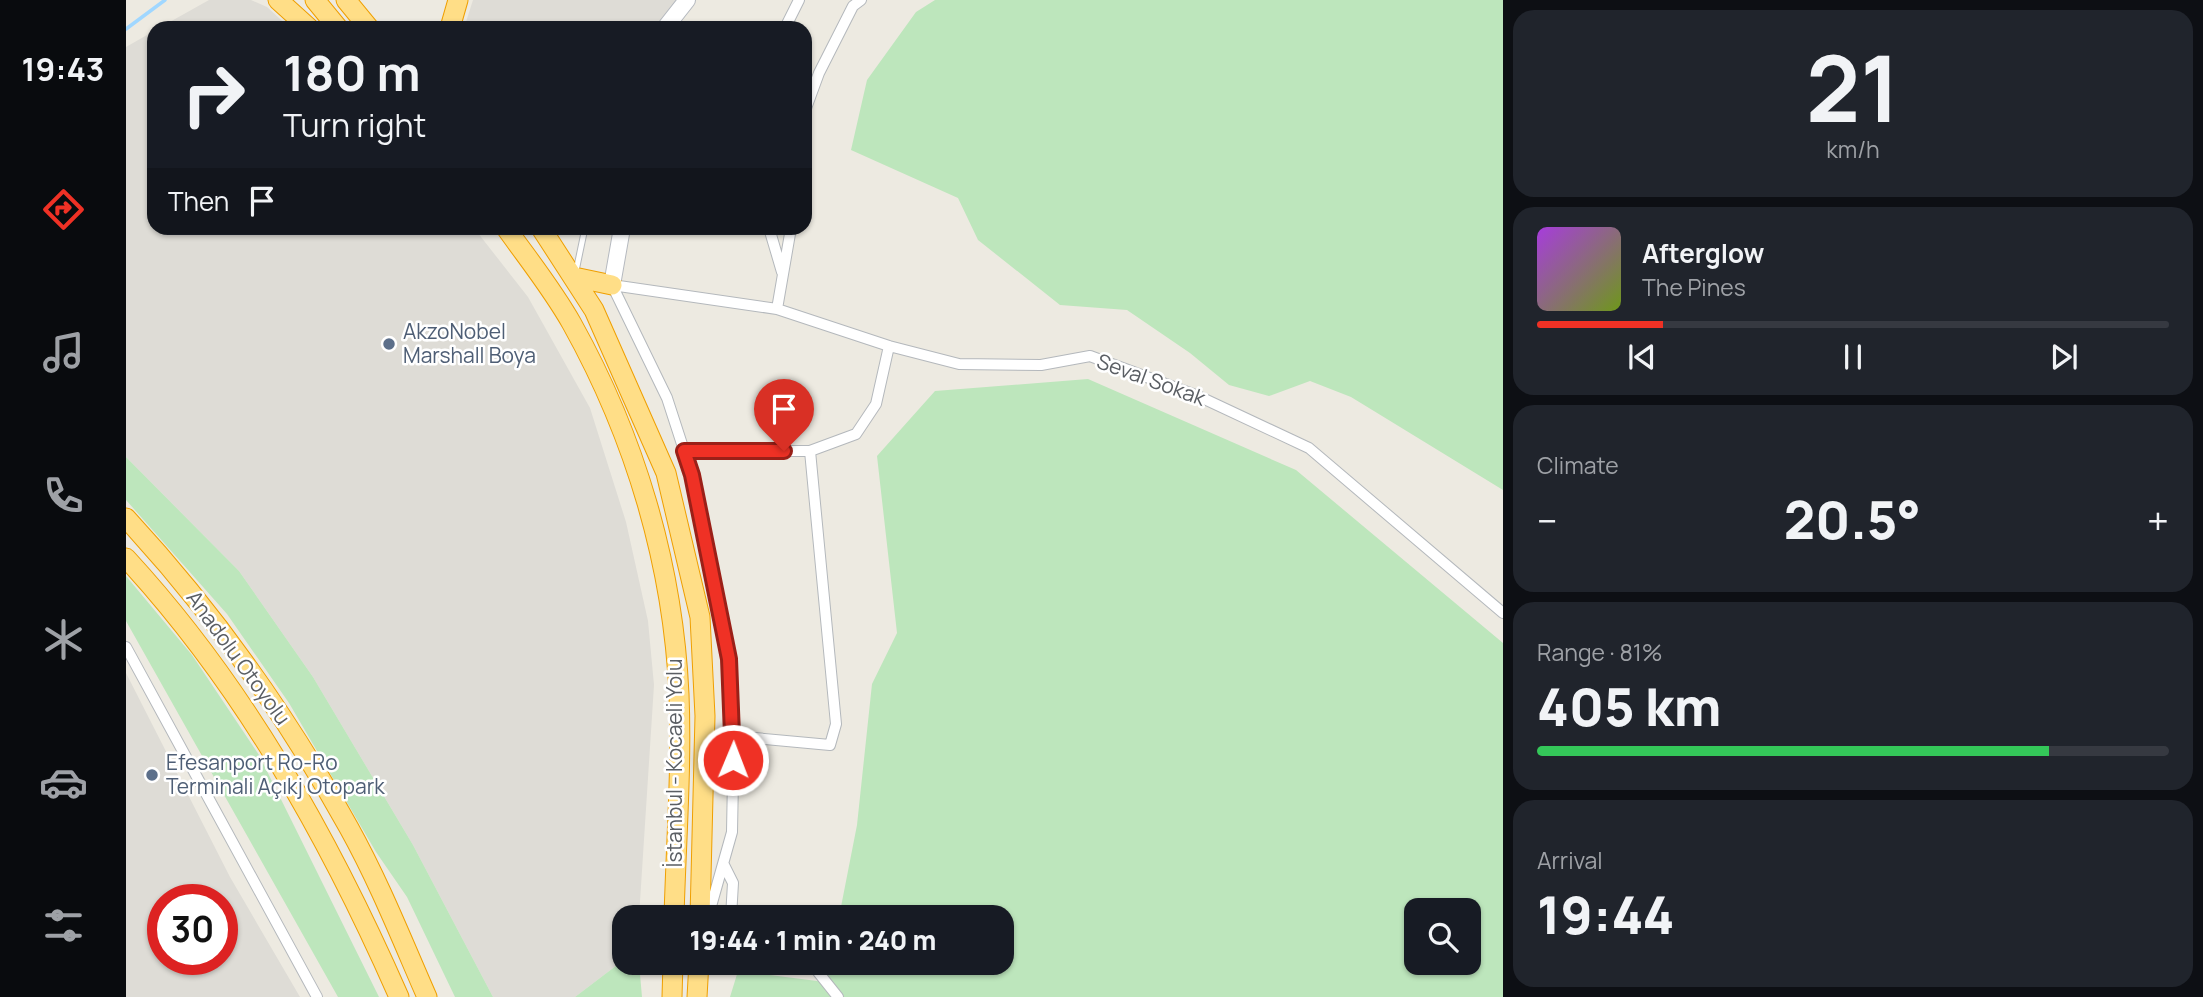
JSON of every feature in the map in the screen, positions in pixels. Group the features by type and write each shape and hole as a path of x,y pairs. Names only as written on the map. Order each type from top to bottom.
{"highway":[{"path":"278,0 301,21"},
{"path":"294,0 305,21"},
{"path":"315,0 332,21"},
{"path":"346,0 363,21"},
{"path":"452,21 458,0"},
{"name":"İstanbul - Kocaeli Yolu","path":"511,235 571,323 610,401 643,481 671,613 679,695 674,905"},
{"path":"546,235 594,310 666,473 700,617 705,716 700,905"},
{"path":"574,277 612,285"},
{"name":"Anadolu Otoyolu","path":"126,519 173,570 290,727 350,829 426,997"},
{"name":"Anadolu Otoyolu","path":"126,558 216,668 267,743 327,843 399,997"},
{"path":"672,997 673,975"},
{"path":"697,997 698,975"}],"street":[{"path":"670,21 687,0"},
{"path":"788,21 799,0"},
{"path":"812,92 853,6 861,0"},
{"path":"621,235 612,285 667,398 692,475 729,659 733,736 732,832 712,905"},
{"path":"771,235 783,276"},
{"path":"776,309 790,235"},
{"name":"Seval Sokak","path":"612,285 776,309 889,346 960,364 1041,365 1090,356 1198,396 1309,447 1503,613"},
{"path":"684,451 810,451 856,434 876,404 889,346"},
{"path":"733,736 830,745 836,724 810,451"},
{"path":"126,647 317,997"},
{"path":"724,865 733,883 732,905"},
{"path":"820,975 838,997"}],"lane":[{"path":"574,277 584,235"}],"shaded area":[{"path":"209,0 251,0 267,7 282,21 172,21"},
{"path":"473,0 677,0 660,21 466,21"},
{"path":"147,35 147,235 479,235 528,297 590,408 626,522 648,621 654,685 640,905 612,905 612,969 575,997 493,997 413,845 313,677 239,571 126,457 126,47"},
{"name":"Efesanport Ro-Ro Terminali Açıkj Otopark","path":"126,673 234,884 147,884 147,975 238,975 238,891 300,997 126,997"}],"green space":[{"path":"935,0 1503,0 1503,490 1351,397 1310,381 1269,396 1229,385 1190,353 1127,310 1060,305 978,240 958,198 851,150 867,80 916,12"},
{"path":"1088,379 1296,470 1503,643 1503,997 730,997 737,975 770,975 825,982 826,975 1014,975 1014,905 841,905 857,825 872,684 897,633 877,456 935,391"},
{"path":"126,457 239,571 313,677 413,845 493,997 455,997 407,897 376,852 289,703 227,614 126,500"},
{"path":"126,576 192,655 259,755 379,997 338,997 126,621"},
{"path":"612,969 612,975 640,975 642,997 575,997"}],"waterway":[{"path":"126,29 165,0"}],"place":[{"name":"AkzoNobel Marshall Boya","path":"389,344"},
{"name":"Efesanport Ro-Ro Terminali Açıkj Otopark","path":"152,775"}],"route":[{"path":"733,760 734,726 729,659 692,475 684,451 784,451"}]}
